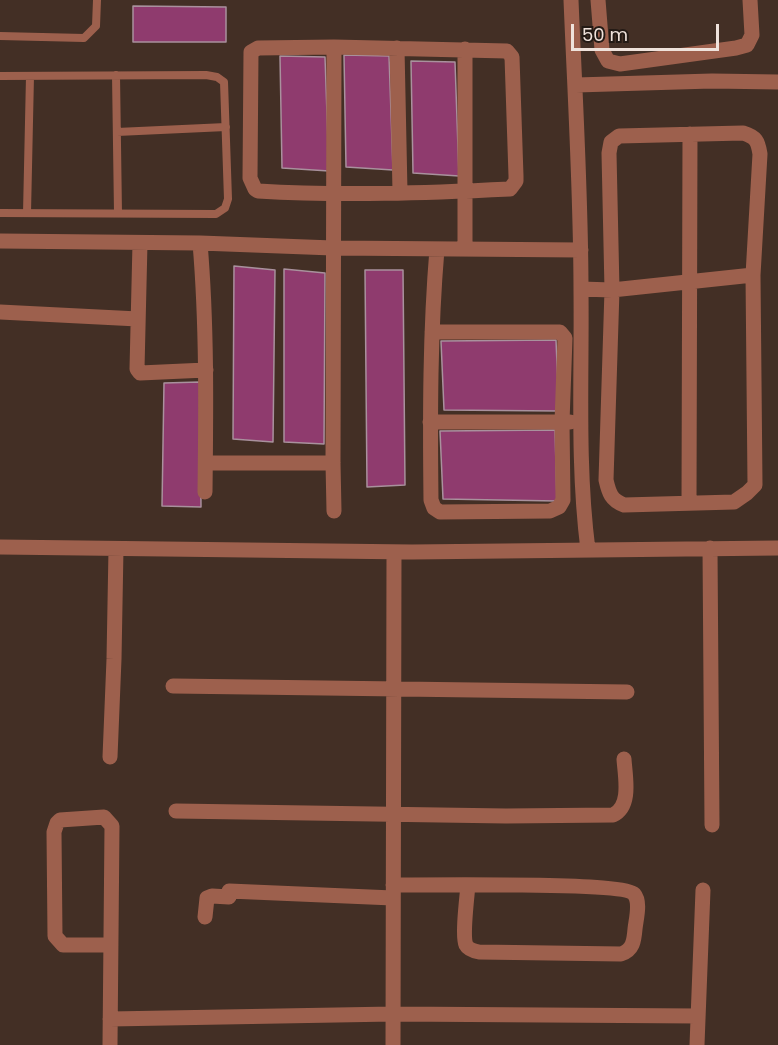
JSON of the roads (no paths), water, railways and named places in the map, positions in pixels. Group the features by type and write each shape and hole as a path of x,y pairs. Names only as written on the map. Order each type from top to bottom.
{"street":[{"path":"588,550 584,521 581,422 582,289 576,85 571,3 598,1 602,50 608,61 620,64 747,45 752,35 750,0"},
{"path":"333,47 334,511"},
{"path":"258,48 397,48 504,50 512,57 516,181 510,189 302,194 255,189 250,178 249,59 251,52 258,48"},
{"path":"397,48 400,192"},
{"path":"465,49 465,249"},
{"path":"576,85 712,81 778,82"},
{"path":"744,133 754,136 760,154 753,275 755,485 734,502 624,506 615,502 609,494 606,480 612,290 609,153 611,142 619,136 744,133"},
{"path":"689,503 690,134"},
{"path":"0,241 200,243 333,248 581,250"},
{"path":"140,243 137,369 140,373 206,370"},
{"path":"200,243 205,301 205,492"},
{"path":"432,332 560,332 565,338 562,422 564,500 559,507 550,511 440,512 434,508 431,500 430,422 432,332 437,249"},
{"path":"582,289 612,290 753,275"},
{"path":"0,312 138,319"},
{"path":"430,422 581,422"},
{"path":"206,463 333,463"},
{"path":"0,547 394,552 778,548"},
{"path":"710,548 712,825"},
{"path":"110,757 116,549"},
{"path":"393,1045 394,552"},
{"path":"173,686 627,692"},
{"path":"176,811 613,815 623,807 626,796 624,759"},
{"path":"110,1045 110,1019 111,945 112,826 104,817 60,820 54,832 55,936 63,945 111,945"},
{"path":"205,917 207,898 229,897 229,891 393,891 468,885 568,886 630,891 637,901 634,943 629,950 621,954 471,950 466,945 465,936 468,885"},
{"path":"697,1045 703,890"},
{"path":"110,1019 393,1014 698,1016"}],"lane":[{"path":"0,36 84,38 96,26 97,0"},
{"path":"116,75 118,213"},
{"path":"0,76 206,75 217,77 224,82 228,199 225,208 216,214 0,213"},
{"path":"27,213 30,76"},
{"path":"117,132 225,127"}]}
